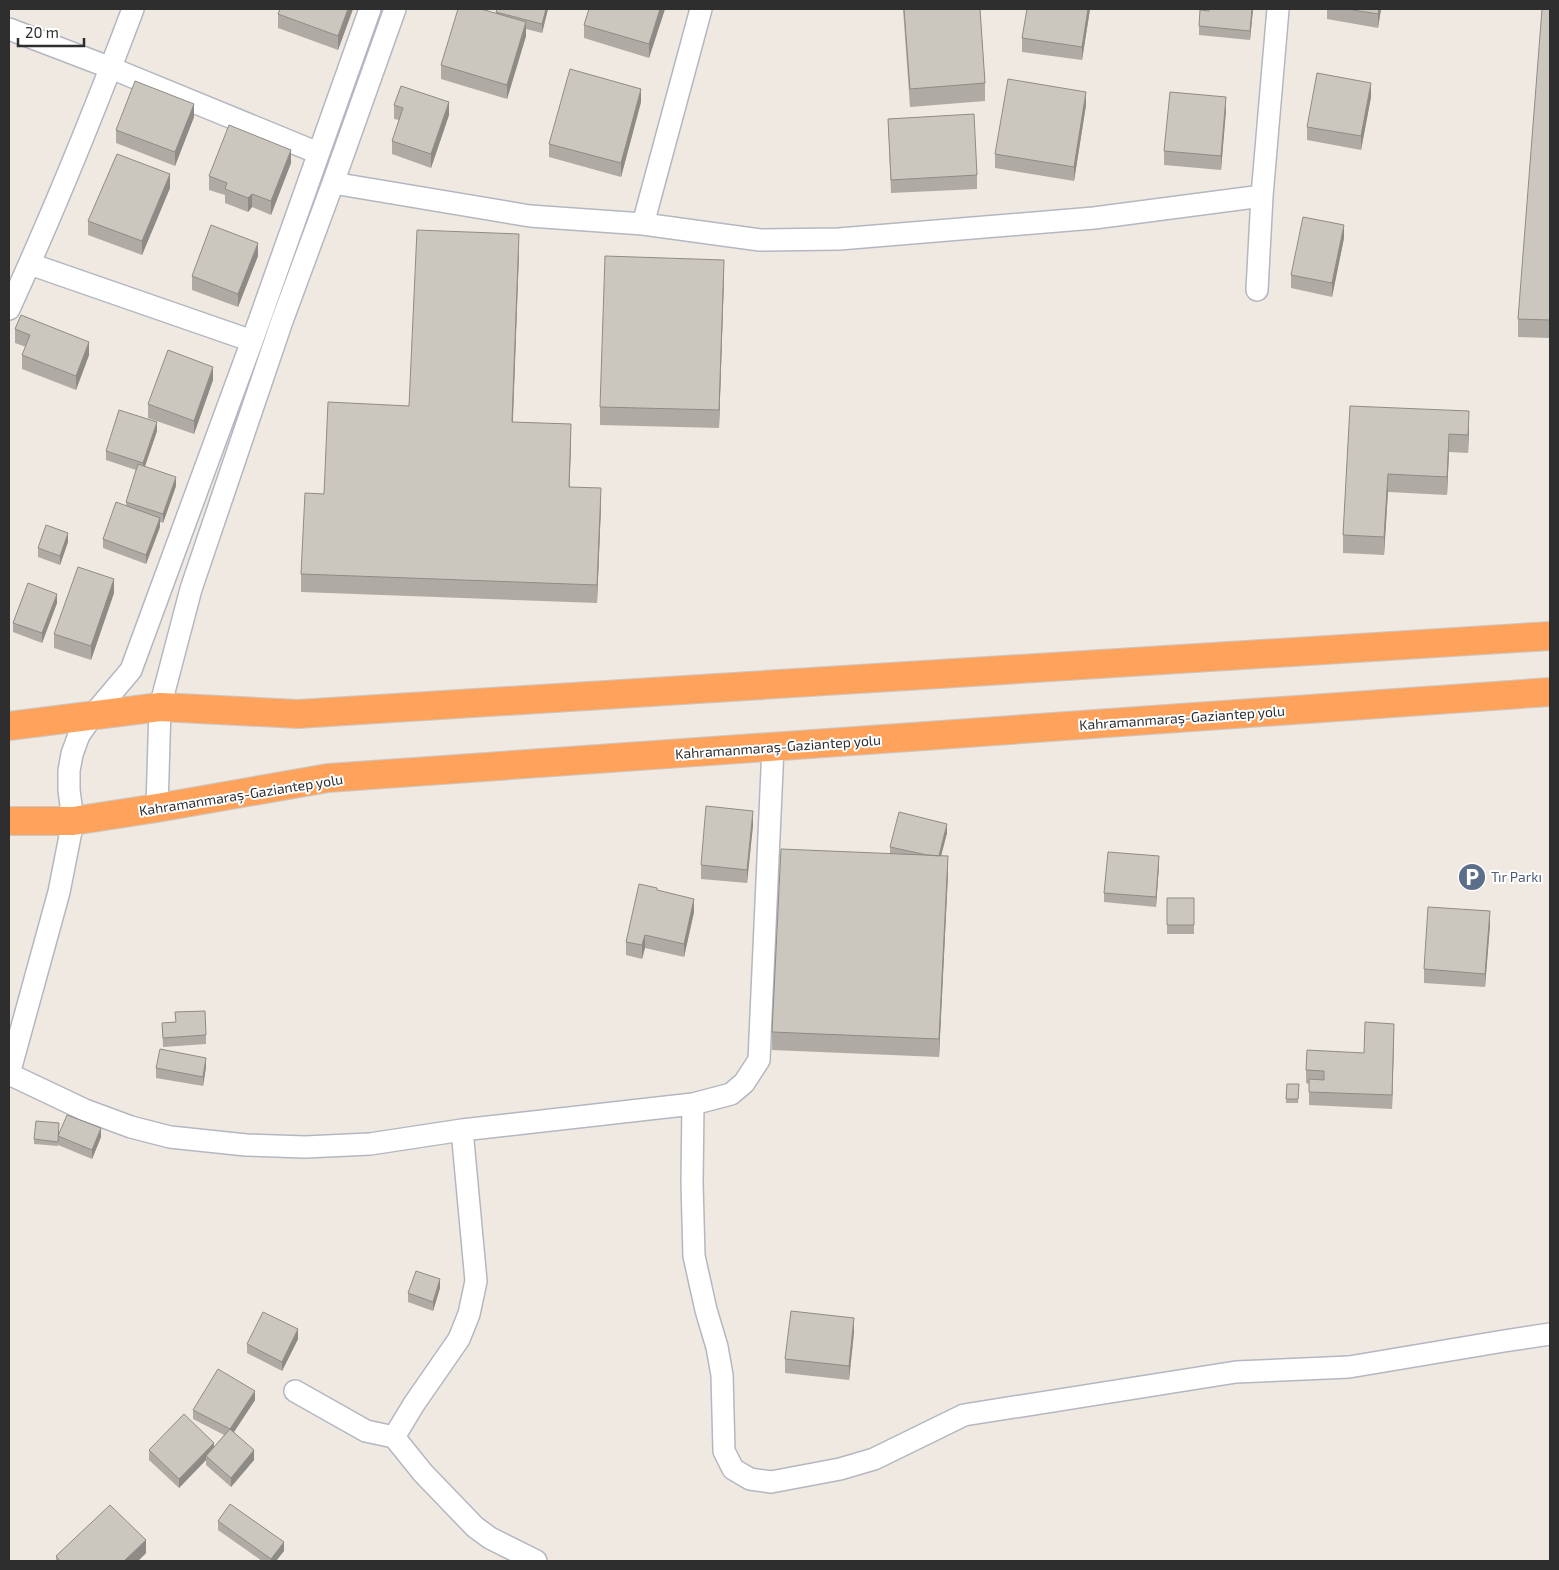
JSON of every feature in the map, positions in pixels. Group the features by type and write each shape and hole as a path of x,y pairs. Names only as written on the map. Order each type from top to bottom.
{"highway":[{"path":"9,726 160,707 298,714 1550,636"},
{"name":"Kahramanmaraş-Gaziantep yolu","path":"9,821 73,821 328,778 1550,692"}],"street":[{"path":"9,309 30,264 111,68 133,9"},
{"path":"370,9 252,341 131,670 93,715 79,735 72,754 69,770 69,790 73,821 59,892 9,1074 131,1128 170,1136 246,1145 306,1147 370,1144 462,1130 693,1104 731,1094 744,1083 759,1060 773,748"},
{"path":"157,808 160,707 191,590 282,321 395,9"},
{"path":"643,224 701,9"},
{"path":"1257,290 1262,196 1278,9"},
{"path":"9,29 111,68 318,153"},
{"path":"333,183 530,216 643,224 760,240 839,239 1094,218 1262,196"},
{"path":"30,264 252,341"},
{"path":"232,395 254,404"},
{"path":"693,1104 692,1183 694,1256 706,1310 717,1347 722,1375 724,1452 733,1469 750,1479 771,1482 840,1469 874,1458 964,1415 1236,1372 1349,1367 1550,1334"},
{"path":"394,1437 458,1339 469,1314 476,1280 462,1130"},
{"path":"295,1391 366,1431 394,1437 423,1473 475,1527 490,1538 536,1561"}],"building":[{"path":"280,9 348,9 338,36 278,14"},
{"path":"458,9 481,9 526,22 507,85 441,65"},
{"path":"497,9 546,9 542,24 496,12"},
{"path":"589,9 660,9 649,44 584,25"},
{"path":"904,9 980,9 985,83 910,89"},
{"path":"1027,9 1088,9 1082,47 1022,38"},
{"path":"1209,9 1252,9 1250,31 1199,26 1200,10 1209,11"},
{"path":"1347,9 1379,9 1378,14"},
{"path":"1542,9 1550,9 1550,320 1518,319"},
{"path":"570,69 641,89 621,163 549,144"},
{"path":"1317,73 1371,83 1361,136 1307,127"},
{"path":"1008,79 1086,92 1074,167 995,154"},
{"path":"135,81 194,104 175,152 116,130"},
{"path":"401,86 449,102 431,154 392,141 403,108 394,105"},
{"path":"1170,92 1226,97 1221,156 1164,151"},
{"path":"974,114 977,175 891,180 888,119"},
{"path":"229,125 291,150 271,201 252,194 248,198 225,189 227,183 209,176"},
{"path":"117,154 170,174 142,241 88,221"},
{"path":"1303,217 1344,225 1332,283 1291,275"},
{"path":"211,225 258,243 238,294 192,276"},
{"path":"417,230 519,234 512,422 571,424 569,487 601,488 597,585 301,574 305,493 324,494 328,402 409,406"},
{"path":"605,256 724,260 719,410 600,407"},
{"path":"21,315 89,342 76,376 22,355 30,335 15,329"},
{"path":"168,350 213,367 194,421 148,404"},
{"path":"1350,406 1469,411 1468,435 1449,434 1447,477 1388,474 1384,537 1343,535"},
{"path":"119,410 157,422 143,463 106,451"},
{"path":"138,464 176,477 163,514 126,502"},
{"path":"116,502 160,518 146,555 103,539"},
{"path":"46,525 68,533 60,556 38,548"},
{"path":"78,567 114,579 91,646 54,634"},
{"path":"28,583 57,594 42,633 13,623"},
{"path":"706,806 753,811 747,870 701,865"},
{"path":"899,812 947,824 939,856 890,847"},
{"path":"781,849 948,856 939,1039 772,1032"},
{"path":"1108,852 1159,856 1156,897 1104,893"},
{"path":"639,884 694,899 684,944 645,935 642,945 626,942"},
{"path":"1167,898 1194,898 1194,925 1167,925"},
{"path":"1428,907 1490,911 1485,974 1424,969"},
{"path":"205,1011 206,1035 163,1038 162,1023 176,1022 175,1012"},
{"path":"1365,1022 1394,1024 1392,1095 1309,1092 1309,1079 1324,1080 1324,1071 1306,1070 1307,1050 1364,1053"},
{"path":"160,1049 206,1058 203,1077 156,1068"},
{"path":"1287,1084 1299,1084 1298,1099 1286,1099"},
{"path":"67,1115 101,1128 92,1150 58,1136"},
{"path":"36,1121 59,1123 58,1142 34,1139"},
{"path":"416,1271 440,1279 433,1302 408,1293"},
{"path":"791,1311 854,1318 849,1366 785,1359"},
{"path":"263,1312 298,1329 282,1362 247,1344"},
{"path":"218,1369 255,1391 230,1429 193,1410"},
{"path":"184,1414 214,1443 179,1479 149,1450"},
{"path":"230,1429 254,1450 231,1478 206,1456"},
{"path":"230,1504 284,1542 271,1559 218,1521"},
{"path":"110,1505 146,1540 124,1561 60,1561 56,1556"}],"place":[{"name":"Tır Parkı","path":"1472,877"}]}
